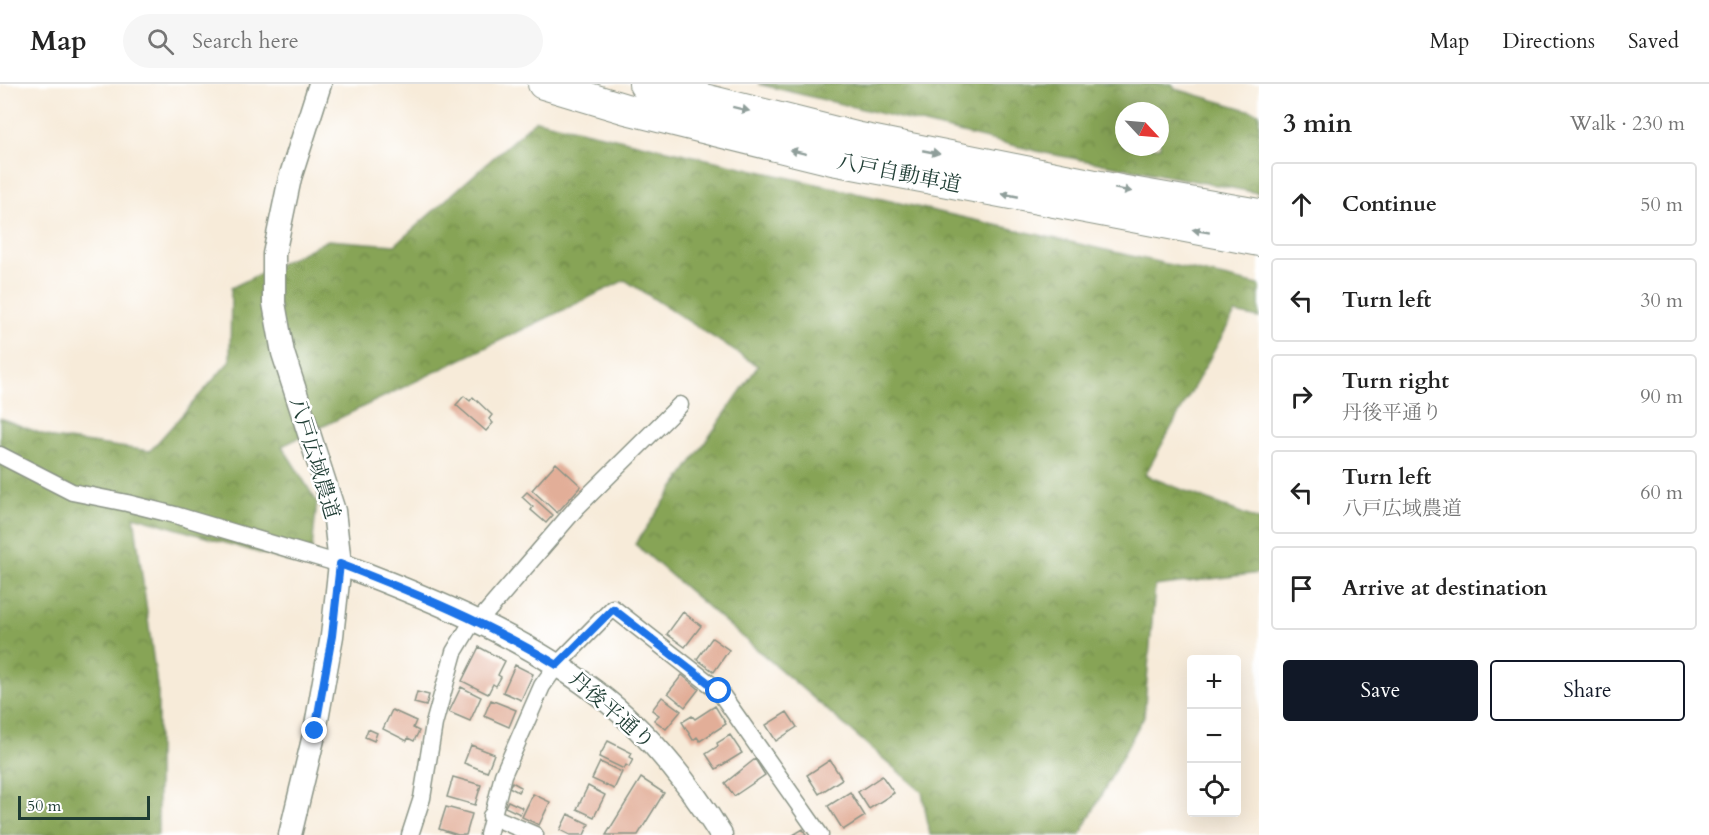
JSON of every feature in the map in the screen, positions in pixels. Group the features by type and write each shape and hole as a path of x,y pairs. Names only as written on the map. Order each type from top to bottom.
{"highway":[{"name":"八戸自動車道","path":"543,84 626,109 832,160 1259,241"},
{"name":"八戸自動車道","path":"644,84 860,138 1120,190 1259,214"}],"street":[{"name":"八戸広域農道","path":"290,835 315,731 332,636 340,564 334,511 283,354 274,303 274,254 290,178 320,84"},
{"path":"410,835 422,798 434,724 454,652 477,620 577,507 680,405"},
{"path":"0,455 72,492 165,513 340,564"},
{"name":"丹後平通り","path":"340,564 417,593 477,620 557,665 608,701 657,748 700,802 721,835"},
{"path":"488,835 503,775 542,686 557,665 613,609 719,691 820,835"},
{"path":"491,816 535,835"}],"green space":[{"path":"758,84 1172,84 1176,89 1259,113 1259,193 1045,153"},
{"path":"536,120 1259,285 1259,318 1235,313 1145,475 1259,520 1259,573 1155,586 1144,716 1080,835 930,835 922,792 635,544 758,366 625,280 282,446 317,502 310,568 134,516 158,693 158,835 0,835 0,418 53,438 150,451 230,361 231,288 328,240 395,245"}],"building":[{"path":"464,396 470,401 473,397 492,415 489,419 493,423 486,431 456,405"},
{"path":"556,463 581,486 557,513 532,490"},
{"path":"527,492 553,515 546,523 531,510 533,507 522,497"},
{"path":"683,612 701,626 685,647 667,634"},
{"path":"712,638 729,650 714,672 697,659"},
{"path":"479,647 505,661 498,675 501,677 496,686 493,684 488,694 462,681"},
{"path":"515,665 533,674 521,700 503,692"},
{"path":"682,675 699,689 685,707 668,693"},
{"path":"461,687 481,697 470,721 449,712"},
{"path":"417,692 429,695 426,706 414,703"},
{"path":"662,697 681,711 666,729 654,720 659,715 652,710"},
{"path":"491,700 516,710 509,727 484,716"},
{"path":"715,706 726,724 700,741 697,737 693,740 682,722 692,716 695,719"},
{"path":"392,710 416,721 413,728 419,731 414,741 408,738 407,741 383,729"},
{"path":"787,712 797,727 776,741 766,725"},
{"path":"368,729 377,733 374,741 365,737"},
{"path":"730,735 742,753 716,769 706,754"},
{"path":"608,741 632,753 630,757 633,759 629,767 626,765 624,769 599,757"},
{"path":"471,745 494,754 487,772 464,763"},
{"path":"755,759 765,775 734,796 725,783"},
{"path":"830,760 842,779 819,794 807,775"},
{"path":"600,762 622,772 614,789 592,779"},
{"path":"882,776 894,793 869,809 858,792"},
{"path":"453,777 481,785 475,805 447,797"},
{"path":"641,778 664,793 638,835 606,835"},
{"path":"512,782 521,787 518,792 509,787"},
{"path":"588,786 605,795 594,817 577,809"},
{"path":"850,792 865,816 843,830 828,806"},
{"path":"533,794 550,802 539,825 522,817"},
{"path":"508,801 523,808 520,814 505,807"},
{"path":"446,807 472,814 466,835 439,829"},
{"path":"568,814 589,824 584,835 570,835 560,830"},
{"path":"803,829 806,835 793,835"}],"route":[{"path":"315,731 332,636 340,564 417,593 479,621 557,665 613,609 719,691"}]}
